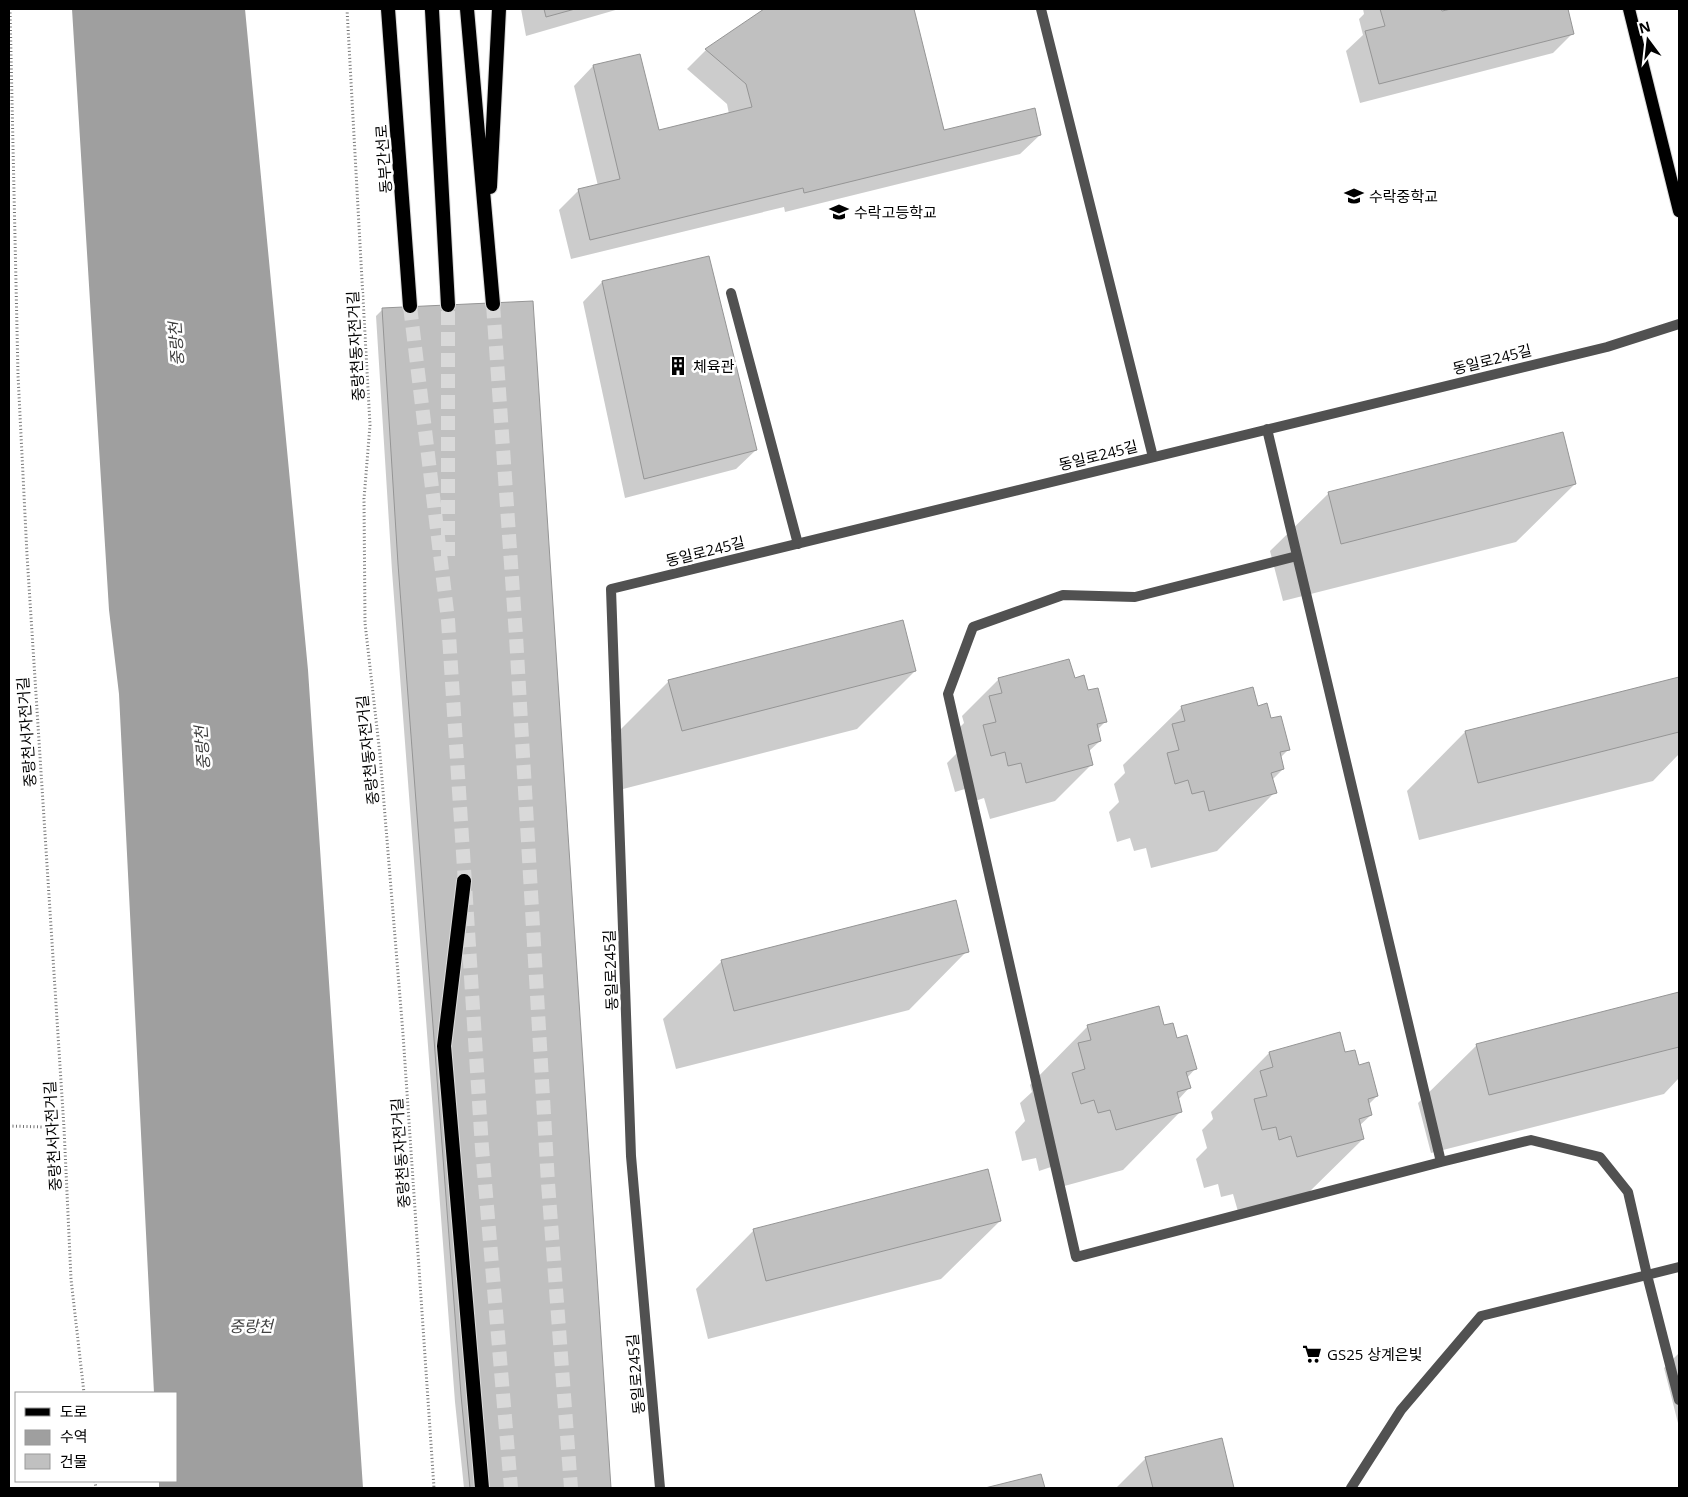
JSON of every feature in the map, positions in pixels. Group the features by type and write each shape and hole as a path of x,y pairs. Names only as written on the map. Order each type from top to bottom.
{"highway":[{"name":"동부간선로","path":"388,9 410,306"},
{"path":"467,9 493,304"},
{"path":"488,235 499,9"},
{"path":"432,10 448,305"},
{"path":"464,881 444,1046 482,1488"}],"main road":[{"path":"1629,9 1679,211"}],"street":[{"path":"1041,9 1153,457"},
{"path":"732,294 798,544"},
{"name":"동일로245길","path":"660,1488 631,1156 612,589 1607,347 1679,324"},
{"path":"1268,429 1441,1162"},
{"path":"1298,556 1135,597 1064,595 973,627 948,694 1076,1257 1531,1140 1600,1157 1628,1192 1679,1400"},
{"path":"1351,1488 1401,1410 1481,1316 1679,1267"}],"path":[{"name":"중랑천서자전거길","path":"10,9 18,375 27,564 64,1128 71,1279 84,1392"},
{"name":"중랑천동자전거길","path":"347,9 370,425 364,499 365,623 380,754 402,1024 434,1488"},
{"path":"9,1126 44,1127"}],"water":[{"name":"중랑천","path":"72,9 245,9 308,670 363,1488 159,1488 159,1482 178,1482 178,1392 154,1392 119,694 109,610"}],"building":[{"path":"544,9 575,9 546,17"},
{"path":"764,9 914,9 944,130 1035,108 1041,135 804,193 803,188 590,240 578,189 620,179 593,65 640,54 659,130 752,107 746,84 705,49"},
{"path":"1380,9 1441,9 1442,11 1451,9 1568,9 1574,34 1379,84 1365,31 1385,26"},
{"name":"체육관","path":"709,256 757,450 644,479 602,281"},
{"path":"533,301 611,1488 470,1488 461,1395 398,564 382,308"},
{"path":"1563,432 1576,484 1341,544 1328,492"},
{"path":"903,620 916,671 682,731 668,680"},
{"path":"1069,659 1075,678 1084,675 1088,690 1098,688 1107,722 1097,724 1101,741 1088,745 1093,765 1026,783 1021,763 1008,766 1005,752 991,756 983,725 996,722 989,696 1002,693 998,678"},
{"path":"1679,677 1679,732 1478,783 1465,731"},
{"path":"1253,687 1258,706 1267,703 1271,718 1281,716 1290,750 1280,752 1284,769 1271,773 1277,793 1209,811 1204,791 1192,794 1188,780 1175,784 1167,753 1179,750 1172,724 1185,721 1181,706"},
{"path":"956,900 969,952 734,1011 721,960"},
{"path":"1679,992 1679,1047 1489,1095 1476,1044"},
{"path":"1159,1006 1164,1025 1173,1023 1177,1038 1187,1035 1197,1069 1186,1072 1191,1088 1177,1092 1182,1112 1116,1130 1110,1110 1098,1113 1094,1100 1081,1104 1072,1073 1085,1069 1078,1043 1091,1040 1087,1025"},
{"path":"1340,1032 1345,1052 1355,1050 1359,1065 1369,1062 1378,1096 1368,1099 1372,1115 1359,1119 1364,1139 1297,1157 1291,1136 1279,1140 1276,1127 1262,1130 1254,1099 1267,1096 1260,1071 1273,1067 1269,1052"},
{"path":"988,1169 1001,1221 766,1281 753,1229"},
{"path":"1222,1438 1234,1488 1153,1488 1145,1457"},
{"path":"1041,1474 1045,1488 985,1488"}],"tunnel":[{"path":"493,304 516,636 548,1183 571,1488"},
{"path":"448,305 448,556"},
{"path":"410,306 448,620 482,1148 511,1488"}],"place":[{"name":"수락중학교","path":"1354,196"},
{"name":"수락고등학교","path":"839,212"},
{"name":"체육관","path":"678,366"},
{"name":"GS25 상계은빛","path":"1312,1354"}]}
